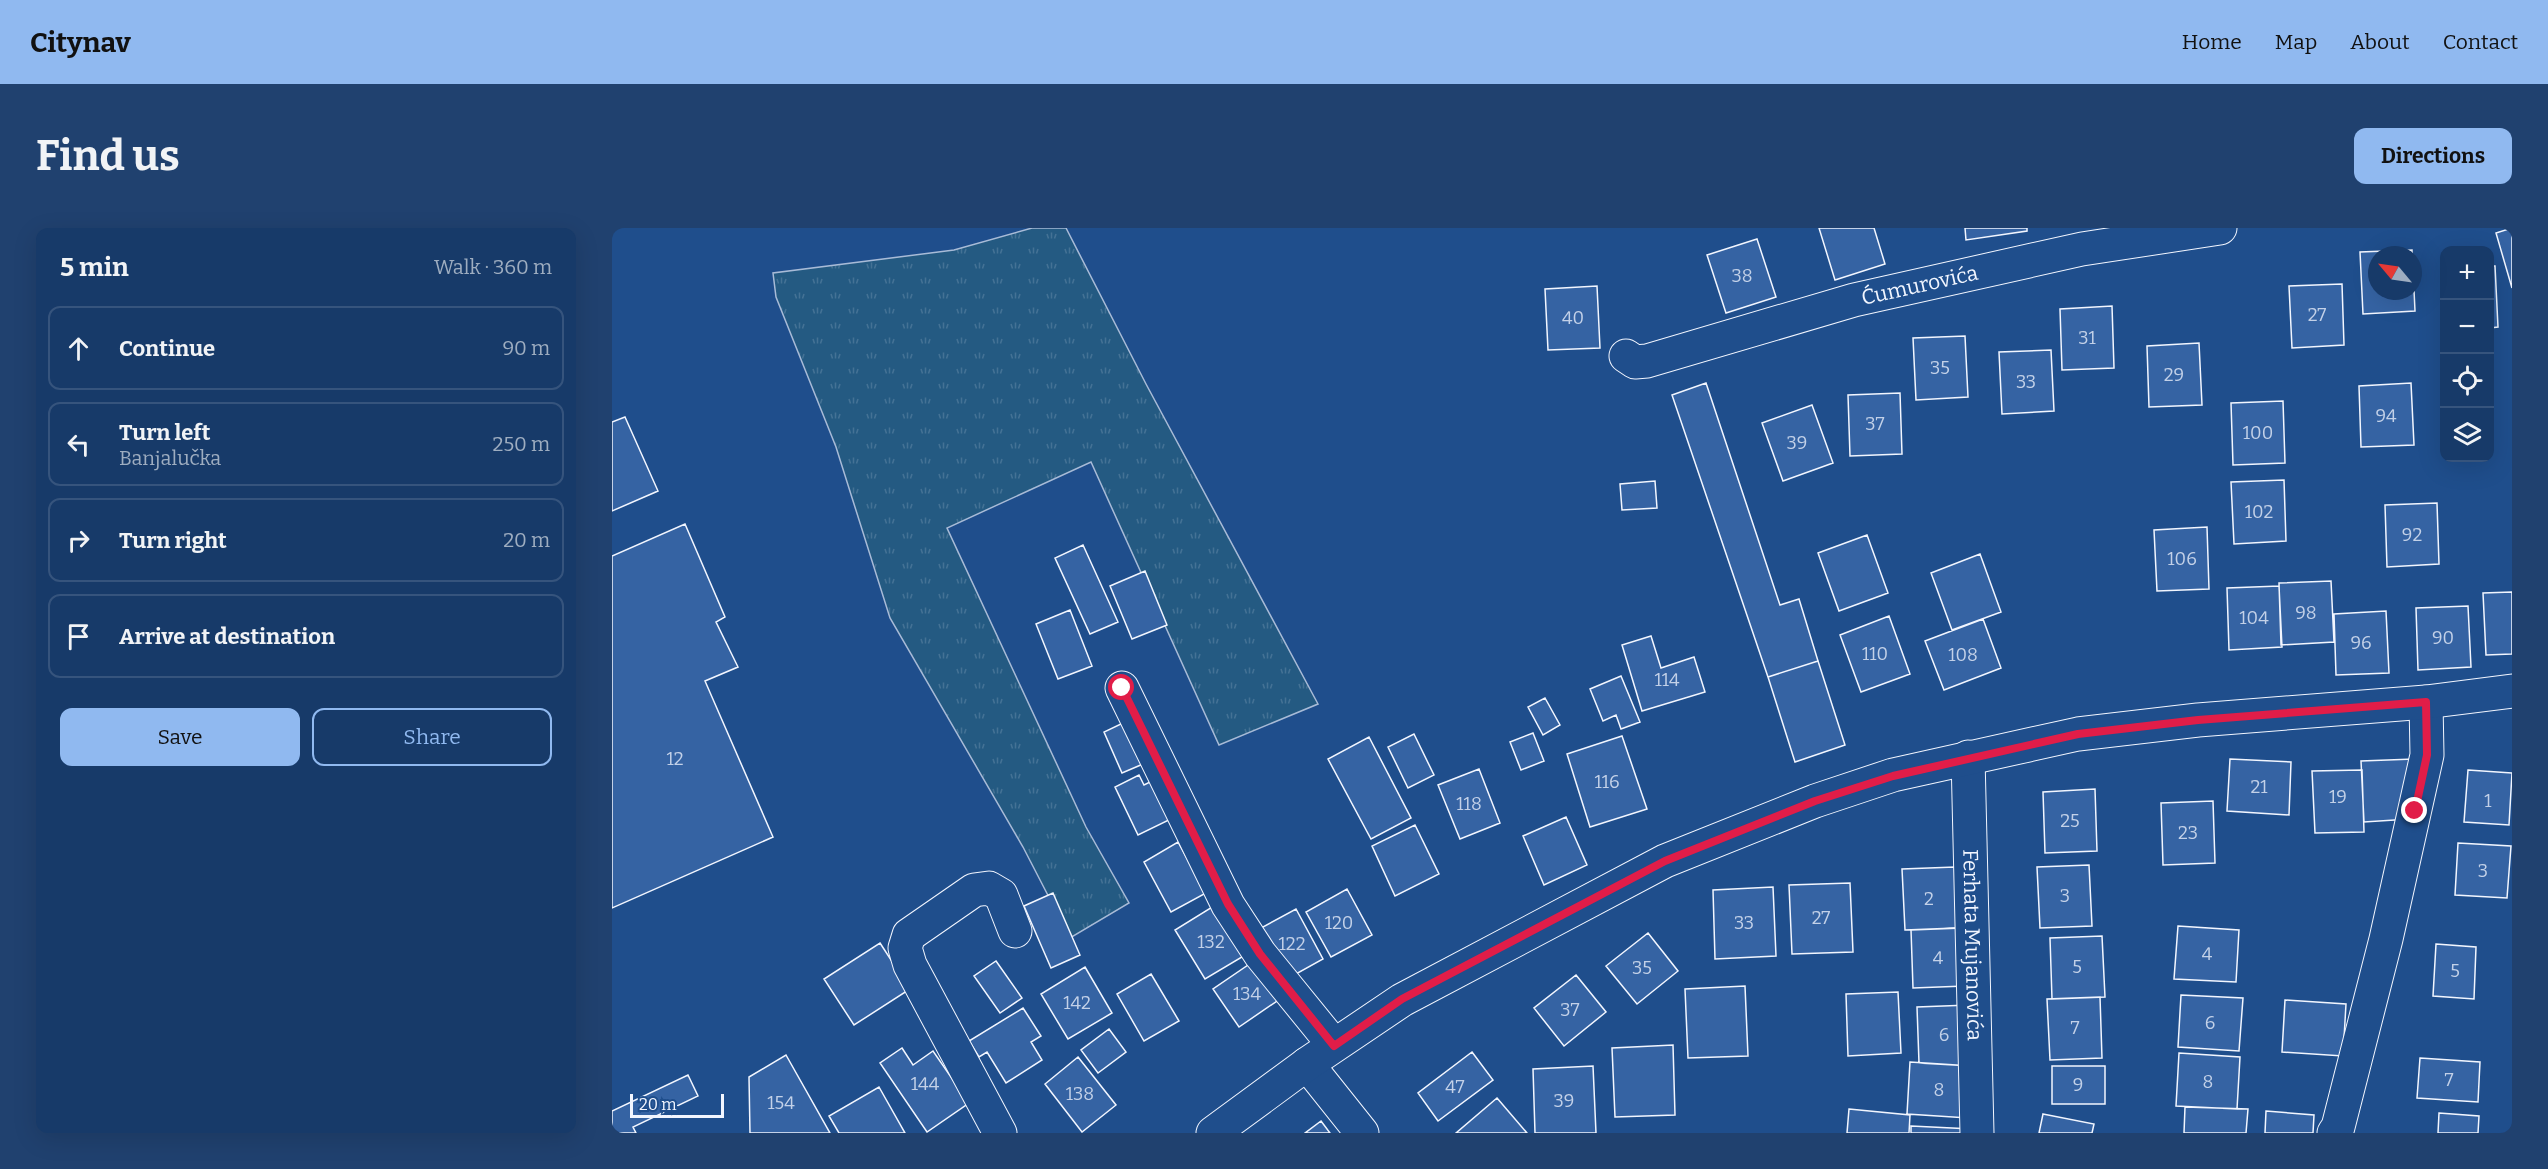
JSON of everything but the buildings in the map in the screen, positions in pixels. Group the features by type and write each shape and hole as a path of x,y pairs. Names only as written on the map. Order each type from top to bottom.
{"street":[{"name":"Ćumurovića","path":"1626,356 1635,362 1647,362 1854,300 2082,249 2220,228"},
{"path":"1122,688 1228,904 1260,954 1334,1046"},
{"path":"1213,1133 1307,1064 1402,999 1665,861 1815,801 1893,776 1968,757 2078,734 2198,720 2426,702 2512,691"},
{"path":"2334,1133 2383,950 2427,755 2426,702"},
{"name":"Ferhata Mujanovića","path":"1968,757 1977,1133"},
{"path":"1000,1133 910,964 905,948 909,935 975,890 989,888 1001,896 1015,931"},
{"path":"1307,1064 1362,1133"}],"green space":[{"path":"1032,228 1066,228 1146,384 1318,704 1219,745 1091,462 947,528 1086,827 1129,903 1070,938 1023,847 890,618 836,447 776,297 773,273 954,250"}],"route":[{"path":"1122,688 1228,904 1260,954 1334,1046 1402,999 1665,861 1815,801 1893,776 1968,757 2078,734 2198,720 2426,702 2427,755 2415,811"}]}
